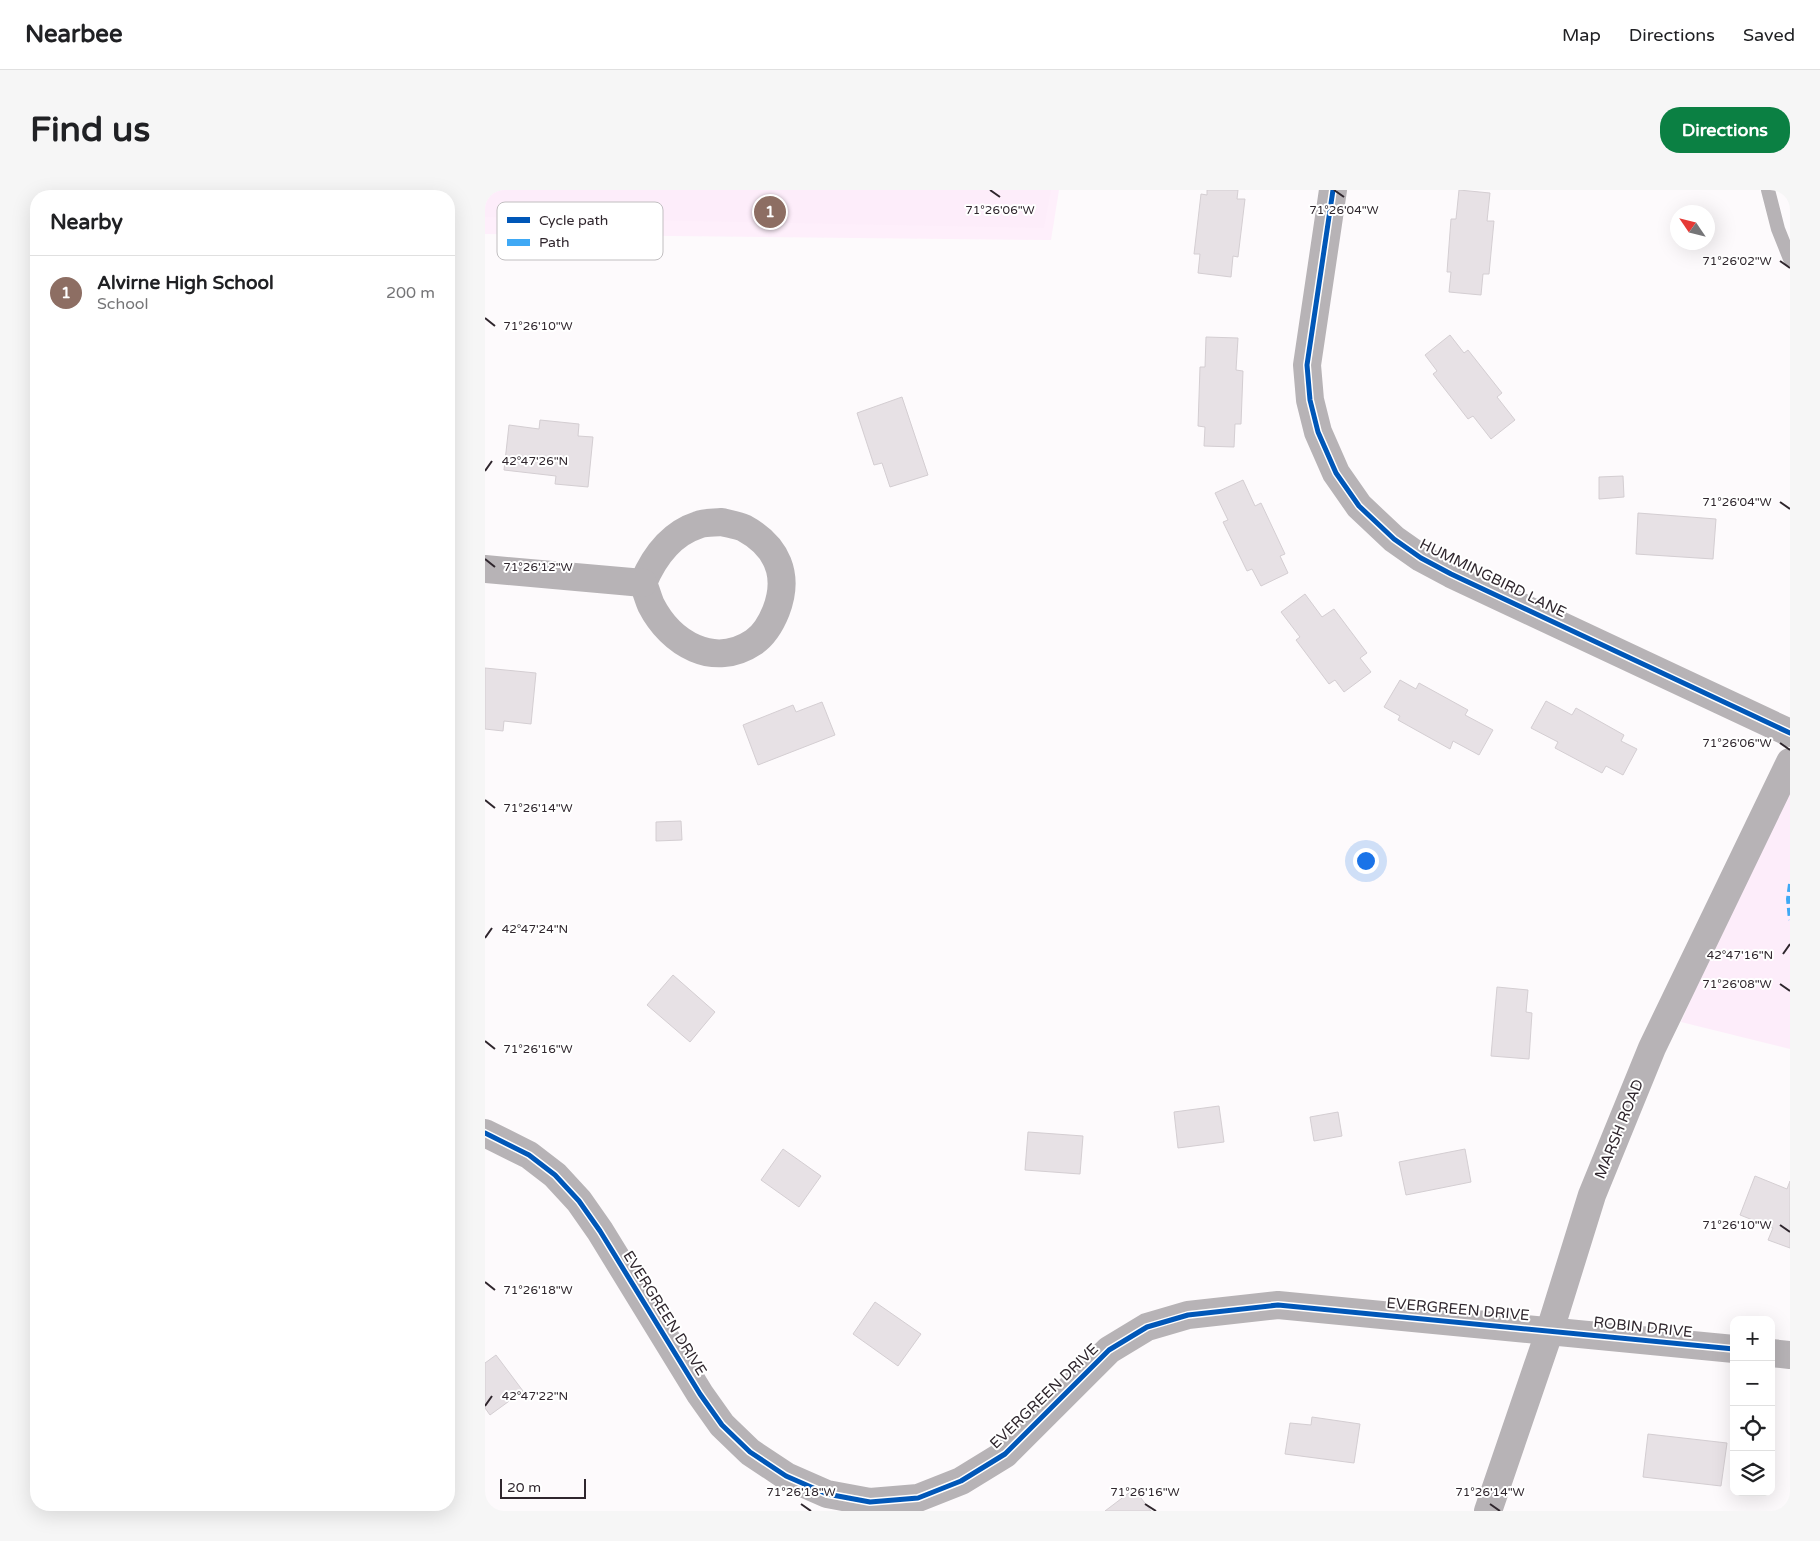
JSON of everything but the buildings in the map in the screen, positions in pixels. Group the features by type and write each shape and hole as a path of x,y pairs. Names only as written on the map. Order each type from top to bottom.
{"street":[{"name":"HUMMINGBIRD LANE","path":"1333,190 1307,364 1309,391 1318,432 1336,473 1359,506 1393,539 1421,558 1451,574 1790,733"},
{"path":"722,522 742,528 763,540 775,555 781,577 780,600 771,622 756,641 738,650 719,654 700,651 682,643 665,626 651,605 643,583 649,568 661,550 680,533 699,524 722,522"},
{"path":"485,569 643,583"},
{"name":"MARSH ROAD","path":"1488,1511 1592,1195 1652,1048 1790,762"},
{"name":"EVERGREEN DRIVE","path":"485,1133 529,1154 555,1175 579,1201 600,1231 700,1394 722,1425 750,1452 786,1476 827,1494 870,1502 917,1498 961,1481 1005,1454 1109,1350 1147,1327 1188,1315 1278,1305 1549,1330"},
{"name":"ROBIN DRIVE","path":"1549,1330 1730,1349"},
{"path":"1775,1353 1790,1355"}],"lane":[{"path":"1768,190 1778,229 1790,259"}],"shaded area":[{"path":"485,190 1059,190 1051,240 663,236 663,202 497,202 497,234 485,234"},
{"path":"485,190 1051,190 1044,228 663,221 663,202 497,202 497,217 485,217"},
{"path":"1790,783 1790,1049 1681,1022 1707,961"}],"marked path":[{"path":"1790,884 1788,899 1790,920"}],"cycle path":[{"path":"1333,190 1307,365 1310,400 1318,432 1336,473 1359,506 1394,539 1421,558 1451,574 1790,733"},
{"path":"485,1133 529,1155 555,1175 579,1201 600,1231 700,1394 722,1425 750,1452 786,1476 827,1494 870,1502 918,1498 961,1481 1005,1454 1109,1350 1147,1327 1188,1315 1278,1305 1730,1349"}],"place":[{"name":"Alvirne High School","path":"770,212"}]}
